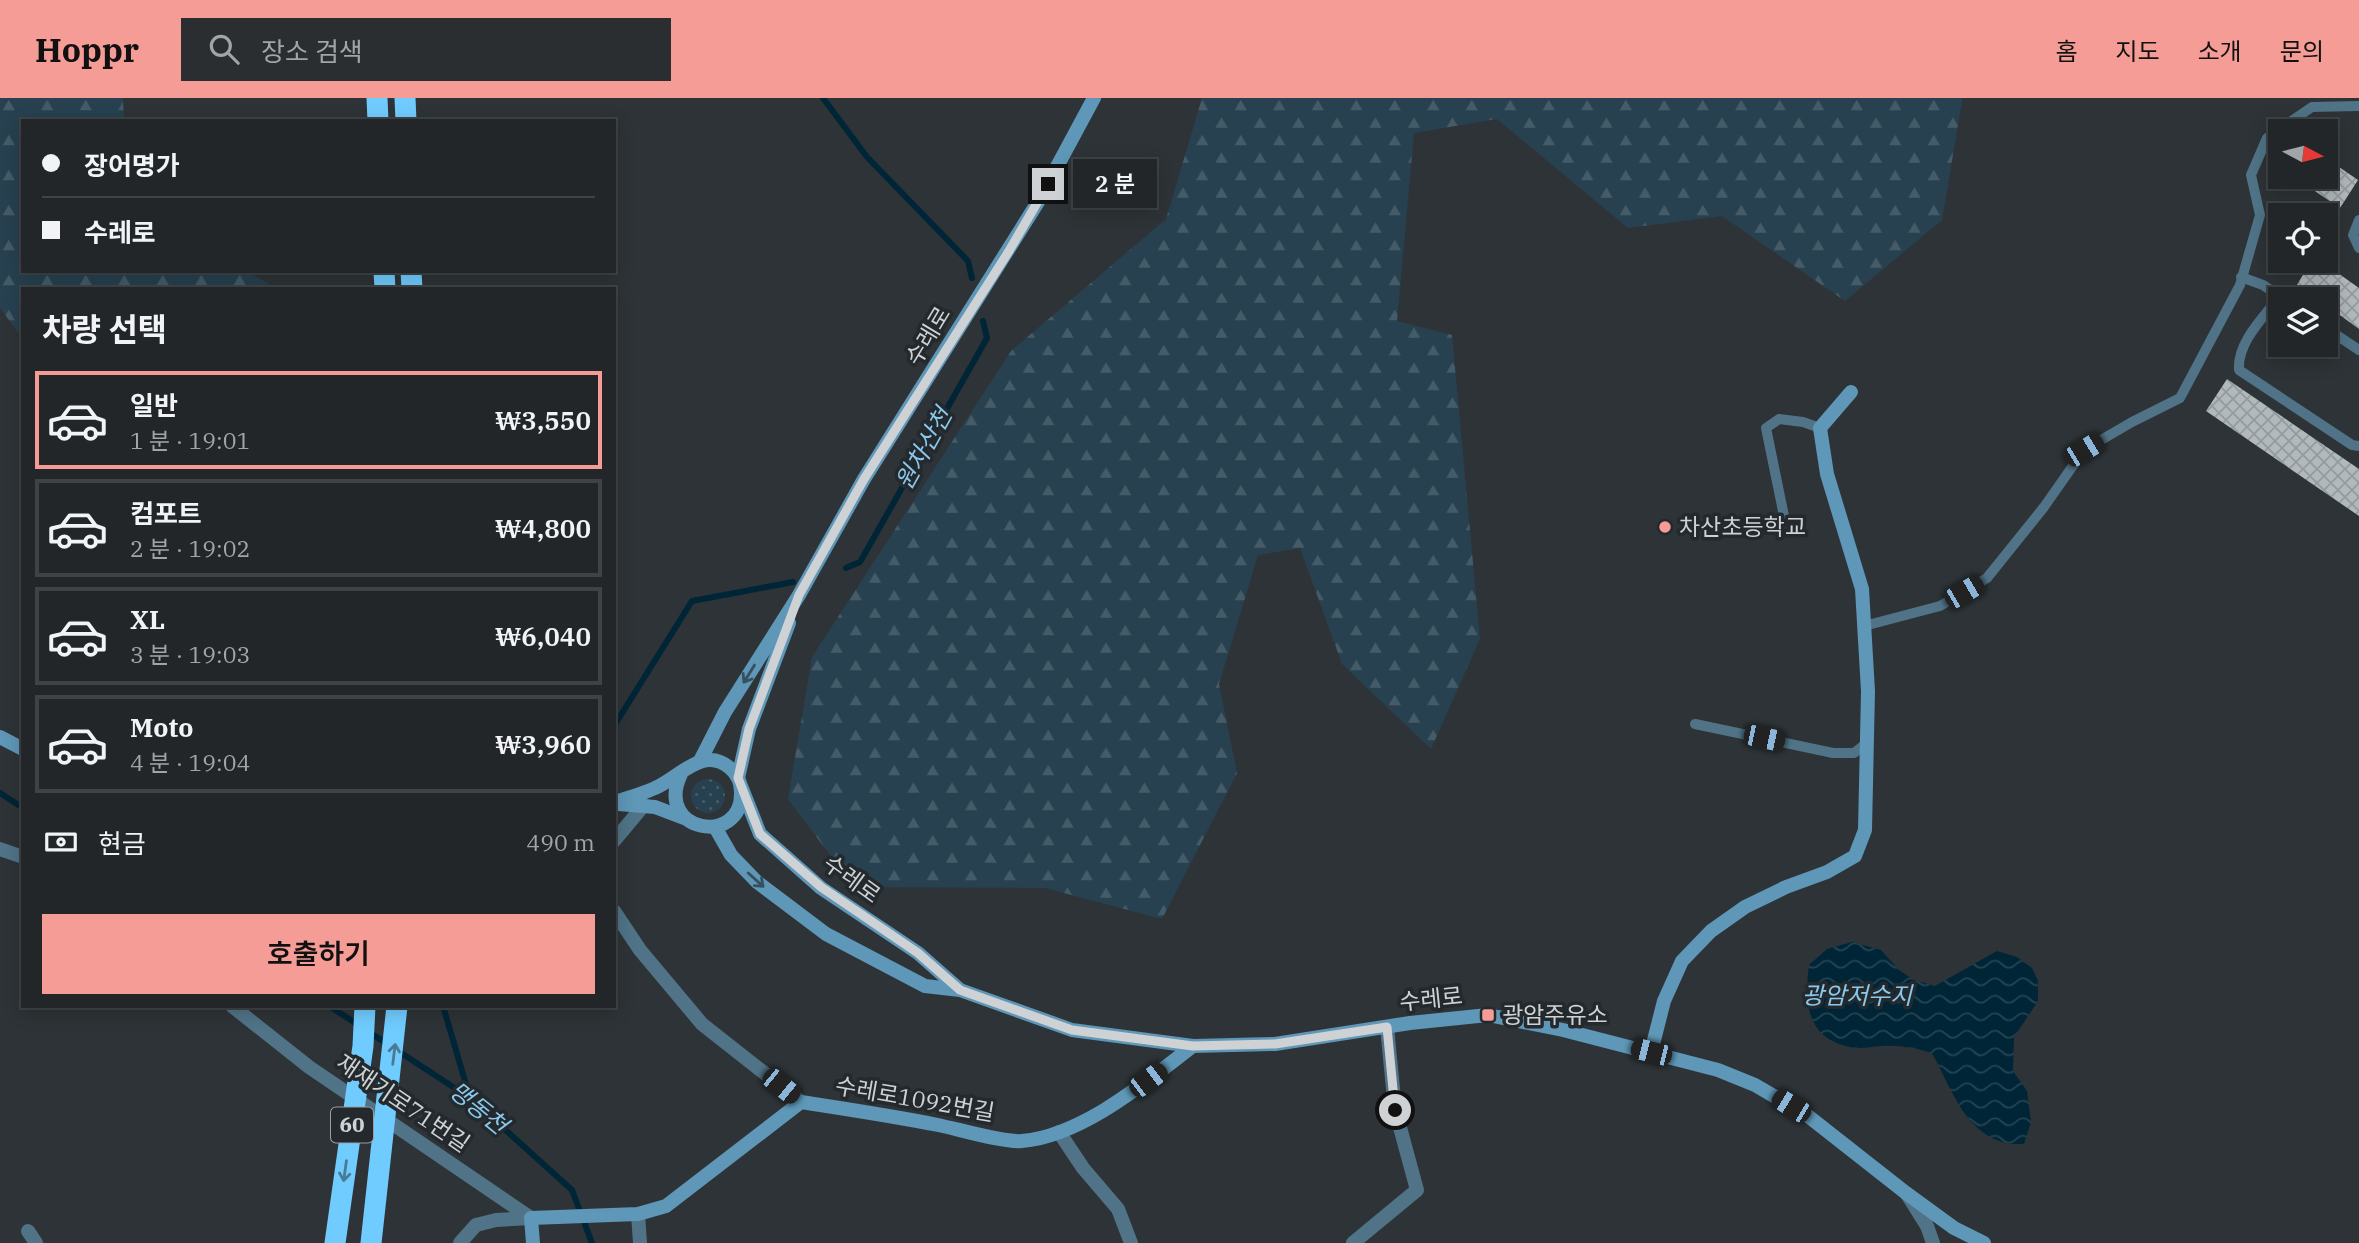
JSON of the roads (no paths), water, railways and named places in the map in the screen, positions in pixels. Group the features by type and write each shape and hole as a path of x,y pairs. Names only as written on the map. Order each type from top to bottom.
{"highway":[{"path":"377,98 378,119"},
{"path":"405,98 406,119"},
{"name":"60","path":"335,1243 363,1046 365,1008"},
{"name":"60","path":"371,1243 397,1008"}],"main road":[{"name":"수레로","path":"700,761 725,712 799,595 864,479 1032,212 1094,98"},
{"path":"1651,1052 1664,1001 1682,961 1711,931 1745,907 1786,887 1827,872 1855,856 1865,830 1868,691 1862,589 1827,474 1820,428 1851,392"},
{"name":"수레로","path":"799,595 749,729 740,782 760,834 821,887 918,953 960,990"},
{"path":"0,737 21,748"},
{"path":"616,802 656,788 700,761 722,762 740,782 741,800 737,812 727,822 715,827 699,826 655,807 616,803"},
{"path":"681,774 674,797 685,818"},
{"name":"수레로","path":"715,827 731,855 757,882 826,934 925,986 960,990 1072,1030 1193,1046 1275,1044 1488,1015 1563,1030 1718,1070 1755,1085 1808,1116 1954,1228 1983,1243"},
{"name":"수레로1092번길","path":"531,1218 638,1214 666,1206 801,1102 1019,1142 1059,1132 1077,1126 1138,1087 1193,1046"},
{"path":"531,1218 533,1243"}],"street":[{"path":"616,839 643,805"},
{"path":"0,849 21,856"},
{"path":"616,914 640,950 702,1024 801,1102"},
{"name":"재재기로71번길","path":"235,1008 309,1067 531,1218"},
{"path":"1353,1243 1417,1190 1395,1110 1387,1027"},
{"path":"1059,1132 1083,1168 1118,1209 1131,1243"},
{"path":"1906,1193 1927,1226 1933,1243"},
{"path":"638,1214 640,1243"},
{"path":"460,1243 476,1225 496,1220 531,1218"}],"lane":[{"path":"1864,625 1940,606 1987,578 2044,507 2084,450 2180,398 2240,285 2260,215 2250,175 2267,138 2312,107 2359,106"},
{"path":"2359,220 2353,235 2359,248"},
{"path":"2241,277 2268,288"},
{"path":"2268,315 2247,340 2238,358 2239,370 2352,445 2359,446"},
{"path":"2338,336 2359,350"},
{"path":"1784,516 1766,428 1779,419 1804,422 1820,428"},
{"path":"1695,724 1833,753 1854,752 1867,743"}],"water":[{"name":"광암저수지","path":"1852,942 1881,950 1899,970 1914,980 1935,986 1997,951 2017,957 2032,968 2038,981 2038,1001 2014,1037 2013,1071 2027,1091 2031,1122 2024,1144 2004,1143 1977,1128 1959,1105 1932,1053 1896,1046 1850,1047 1824,1036 1816,1027 1808,1005 1809,965 1827,949"}],"waterway":[{"name":"원차산천","path":"823,98 867,157 968,261 972,278"},
{"name":"원차산천","path":"846,568 860,562 987,338 983,321"},
{"name":"원차산천","path":"616,723 692,601 793,582"},
{"name":"맹동천","path":"0,793 21,807"},
{"name":"맹동천","path":"332,1008 360,1026"},
{"name":"원차산천","path":"444,1008 470,1098"},
{"name":"맹동천","path":"369,1032 470,1098 572,1190 592,1243"}],"place":[{"name":"차산초등학교","path":"1665,527"},
{"name":"광암주유소","path":"1488,1015"}]}
